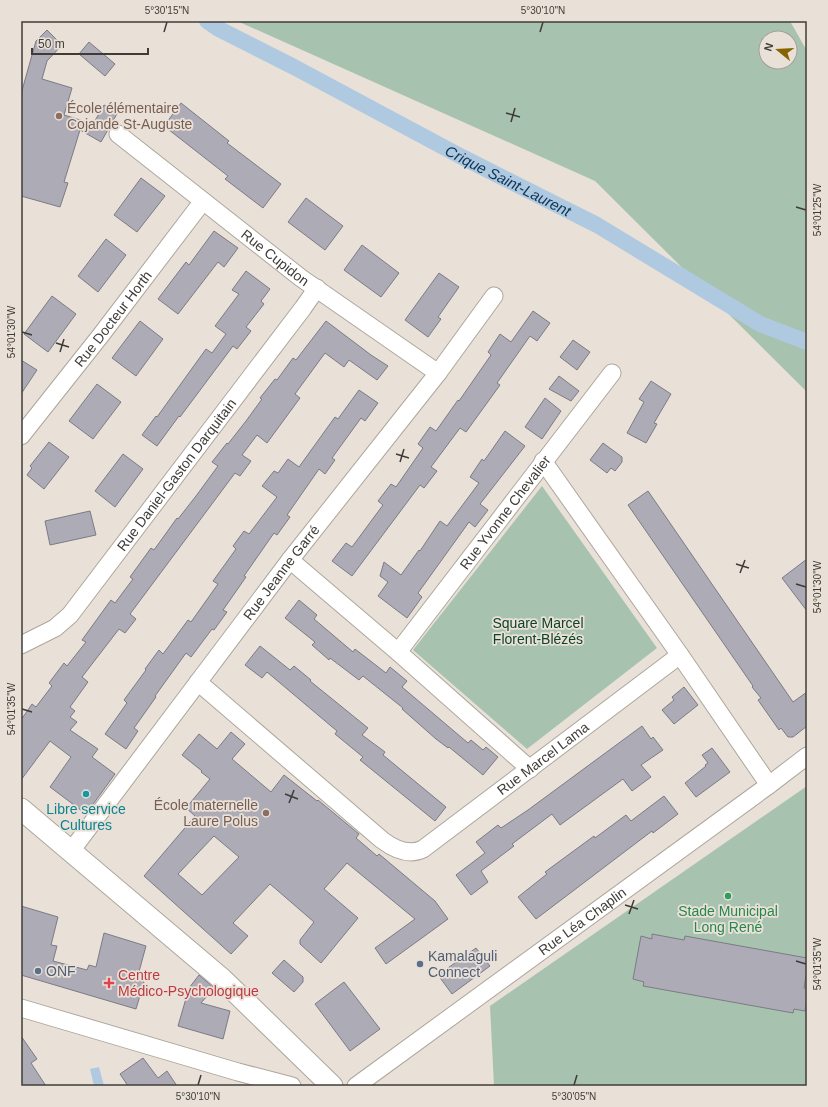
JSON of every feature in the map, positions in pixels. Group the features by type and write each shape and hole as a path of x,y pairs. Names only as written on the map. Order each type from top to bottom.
{"street":[{"name":"Rue Cupidon","path":"118,134 301,278 438,373"},
{"name":"Rue Docteur Horth","path":"21,436 102,335 203,201"},
{"name":"Rue Daniel-Gaston Darquitain","path":"21,645 56,628 70,615 317,288"},
{"name":"Rue Jeanne Garré","path":"71,851 290,560 438,373 494,296"},
{"name":"Rue Yvonne Chevalier","path":"398,652 612,373"},
{"path":"543,462 680,655 769,785"},
{"path":"290,560 398,652 530,769"},
{"name":"Rue Marcel Lama","path":"198,682 373,833 389,845 401,850 416,852 423,849 680,655"},
{"name":"Rue Léa Chaplin","path":"356,1086 807,756"},
{"path":"21,809 213,973 222,979 332,1086"},
{"path":"21,1008 238,1072 292,1086"},
{"path":"238,1072 254,1086"}],"green space":[{"path":"237,21 790,21 795,30 758,30 758,70 798,70 798,35 807,51 807,392 595,181"},
{"name":"Square Marcel Florent-Blézés","path":"542,486 657,648 527,749 413,650"},
{"name":"Stade Municipal Long René","path":"807,786 807,1086 494,1086 490,1006"}],"water":[{"path":"99,1067 104,1086 94,1086 90,1069"}],"building":[{"name":"École élémentaire Cojande St-Auguste","path":"47,30 62,45 47,61 42,79 72,88 64,115 93,124 104,105 118,112 101,142 80,130 64,182 68,183 60,207 21,196 21,94 36,41"},
{"path":"89,42 115,64 105,76 79,54"},
{"path":"181,103 229,141 227,143 281,184 263,208 225,179 228,176 164,126"},
{"path":"141,178 165,196 137,232 114,215"},
{"path":"306,198 343,226 325,250 288,222"},
{"path":"214,231 238,248 224,267 218,262 178,314 158,299 186,262 189,265"},
{"path":"106,239 126,255 98,292 78,276"},
{"path":"362,245 399,273 381,297 344,270"},
{"path":"246,271 270,289 261,301 264,304 246,327 251,331 237,349 233,346 157,446 142,435 156,416 157,417 206,349 212,353 226,334 215,326 239,294 232,290"},
{"path":"439,273 459,287 438,317 441,319 428,337 405,320"},
{"path":"52,296 76,314 48,352 24,334"},
{"path":"533,311 550,323 537,341 530,336 497,383 500,385 466,432 460,428 431,467 437,471 424,488 420,485 352,576 332,561 346,543 352,547 383,505 378,501 391,484 396,487 423,448 418,444 430,427 436,431 458,400 459,401 491,355 488,352 500,334 511,342"},
{"path":"140,321 163,339 136,376 112,358"},
{"path":"326,321 388,366 377,380 349,360 344,367 325,353 295,394 300,398 267,443 257,435 242,455 251,461 240,476 235,473 130,614 136,619 125,633 119,629 82,677 88,682 70,707 75,711 70,717 77,722 70,730 98,749 92,757 115,774 86,814 50,787 71,757 50,741 21,780 21,720 32,704 36,707 52,686 49,683 64,663 67,666 86,642 82,640 111,600 115,603 133,579 130,577 151,548 154,550 177,518 178,519 196,496 218,466 212,462 246,421 262,399 260,398 275,379 277,380 293,358 296,360"},
{"path":"573,340 590,352 577,370 560,357"},
{"path":"21,360 37,370 21,394"},
{"path":"559,376 579,391 571,401 549,389"},
{"path":"651,381 671,394 654,423 657,424 646,443 627,433 644,402 639,399"},
{"path":"97,384 121,402 93,439 69,421"},
{"path":"359,390 378,403 365,421 361,418 332,458 335,460 325,474 319,469 287,515 290,517 277,535 274,533 244,576 246,577 223,610 227,612 214,630 212,629 191,657 186,653 155,696 156,697 134,728 138,731 126,749 105,734 127,703 124,700 159,650 163,654 188,620 191,622 218,584 213,581 236,549 233,546 244,531 249,534 277,497 262,486 274,471 278,473 288,459 299,467 335,417 338,419"},
{"path":"545,398 561,411 542,439 525,427"},
{"path":"505,431 525,446 480,504 488,510 475,527 469,522 418,593 422,597 407,618 378,596 388,582 380,576 384,562 401,575 419,550 420,551 440,521 447,526 479,483 470,477 482,459 484,461"},
{"path":"49,442 69,457 44,489 27,475 32,468 30,466"},
{"path":"603,443 622,457 622,462 615,471 611,468 607,473 590,460"},
{"path":"123,454 143,469 115,507 95,491"},
{"path":"648,491 793,702 807,692 807,726 793,737 788,737 781,728 779,730 758,700 761,698 752,687 753,686 628,505"},
{"path":"90,511 96,535 50,545 45,521"},
{"path":"807,559 807,611 782,578"},
{"path":"299,600 317,615 314,619 353,652 355,649 386,673 390,667 407,681 402,687 468,743 471,740 483,750 486,747 498,757 483,775 449,747 448,748 436,739 402,709 403,708 363,676 359,680 330,658 329,660 312,645 315,642 285,618"},
{"path":"260,646 290,670 294,666 311,680 310,681 368,728 362,735 385,752 383,755 446,807 435,821 360,760 363,757 335,734 337,731 267,672 262,678 245,665"},
{"path":"684,687 698,705 674,724 662,710 674,700 672,697"},
{"path":"642,726 651,739 653,737 663,750 641,765 651,777 632,791 623,779 560,825 552,814 512,844 514,846 481,871 488,882 471,895 456,875 485,853 476,842 498,825 501,828 528,810"},
{"name":"École maternelle Laure Polus","path":"231,732 245,744 232,759 271,792 284,775 317,801 318,800 359,834 356,838 377,856 379,854 435,901 448,919 386,964 375,948 415,919 347,863 324,889 358,918 321,963 300,944 300,940 314,922 270,884 233,923 248,936 231,954 144,876 195,816 186,808 210,779 182,755 199,734 217,749","holes":["214,836 239,857 202,895 178,874"]},
{"path":"712,748 730,772 696,797 685,783 706,766 705,765 708,763 702,755"},
{"path":"664,796 678,814 653,833 652,831 536,919 518,897 547,874 545,872 594,836 595,838 626,815 631,821"},
{"path":"21,906 58,917 51,945 57,946 53,961 87,970 89,965 96,967 104,933 146,946 137,979 144,982 136,1009 21,975"},
{"path":"652,934 684,940 685,936 807,958 804,988 807,988 805,1011 794,1009 793,1013 643,986 644,982 633,979 641,936 652,939"},
{"path":"476,948 490,966 452,994 438,975"},
{"path":"284,960 303,977 303,982 294,992 272,973"},
{"path":"199,975 214,988 201,1003 230,1011 223,1039 178,1026 189,988"},
{"path":"344,982 380,1029 350,1051 315,1004"},
{"path":"21,1036 37,1059 31,1063 46,1086 21,1086"},
{"path":"143,1058 158,1078 167,1071 177,1086 128,1086 120,1074"}],"waterway":[{"name":"Crique Saint-Laurent","path":"207,21 217,28 294,67 462,157 597,225 760,324 807,342"}],"place":[{"name":"École élémentaire Cojande St-Auguste","path":"59,116"},
{"name":"Libre service Cultures","path":"86,794"},
{"name":"École maternelle Laure Polus","path":"266,813"},
{"name":"Stade Municipal Long René","path":"728,896"},
{"name":"Kamalaguli Connect","path":"420,964"},
{"name":"ONF","path":"38,971"},
{"name":"Centre Médico-Psychologique","path":"109,983"}]}
